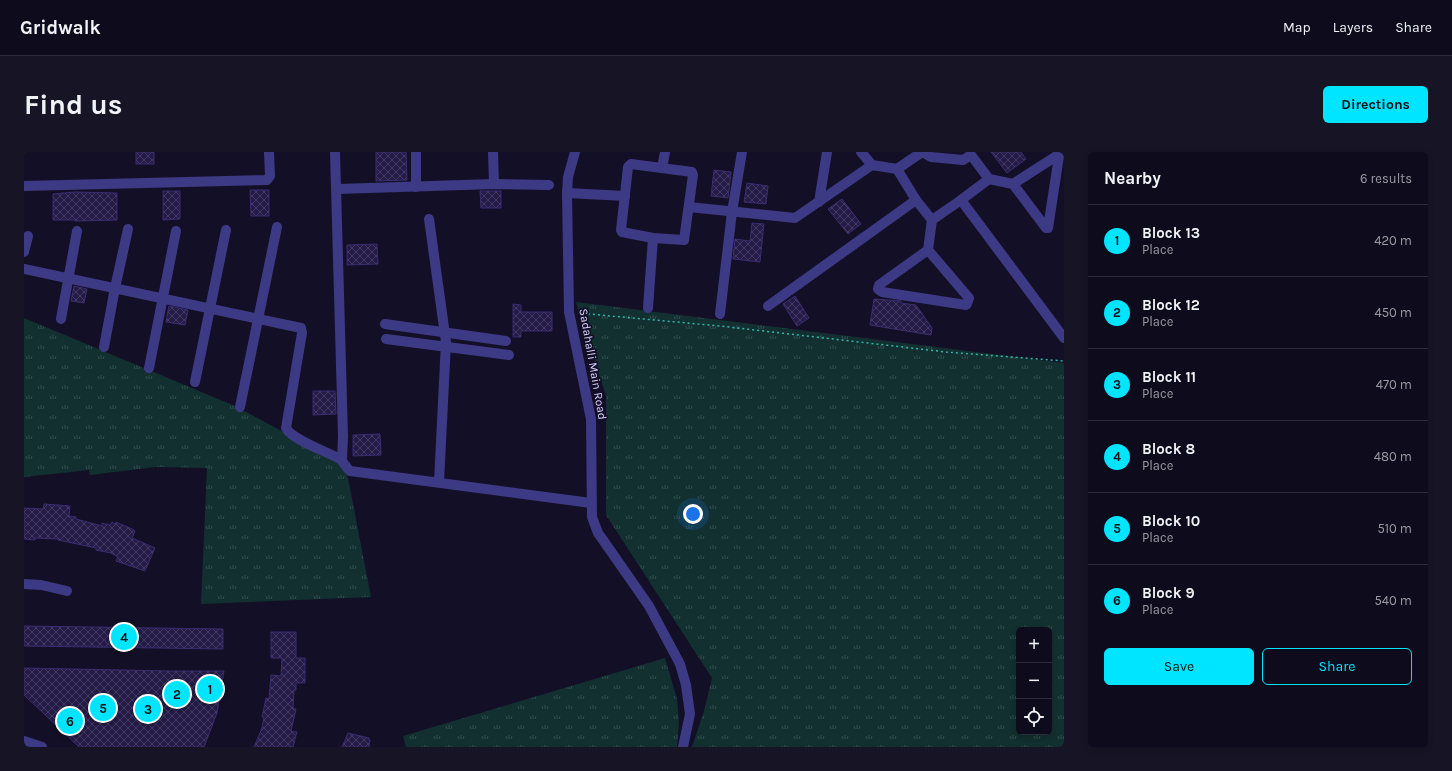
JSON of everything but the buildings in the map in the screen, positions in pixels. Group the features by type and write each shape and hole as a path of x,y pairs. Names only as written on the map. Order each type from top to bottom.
{"street":[{"path":"24,186 267,180 270,176 269,152"},
{"path":"335,152 343,436 342,460"},
{"path":"416,152 416,186"},
{"path":"493,152 494,184"},
{"name":"Sadahalli Main Road","path":"576,152 568,177 567,193 569,312 591,419 592,517 598,532 649,606 680,664 686,685 690,714 683,747"},
{"path":"662,168 665,152"},
{"path":"720,314 732,212 742,152"},
{"path":"819,202 827,152"},
{"path":"862,152 872,165 897,169 922,152 931,157 963,160 973,153 989,179 1013,184 1046,228 1048,228 1059,156 1058,155 1013,184"},
{"path":"630,164 692,172 693,175 684,240 653,238 622,232 625,196 628,167 630,164"},
{"path":"689,207 795,218 872,165"},
{"path":"897,169 916,200 932,220 928,250 879,285 879,290 966,305 969,298 928,250"},
{"path":"932,220 989,179"},
{"path":"336,189 494,184 549,185"},
{"path":"567,193 625,196"},
{"path":"768,306 916,200"},
{"path":"961,200 1064,338"},
{"path":"429,219 446,347 439,482"},
{"path":"240,407 276,227"},
{"path":"104,348 128,229"},
{"path":"195,382 226,230"},
{"path":"61,319 77,231"},
{"path":"149,368 176,231"},
{"path":"24,252 28,236"},
{"path":"648,308 653,238"},
{"path":"24,269 299,327 302,331 287,430 289,433 313,447 342,460 350,471 591,503"},
{"path":"385,324 506,341"},
{"path":"386,339 509,355"},
{"path":"24,584 41,585 67,590"},
{"path":"24,741 42,747"}],"path":[{"path":"569,312 720,326 946,352 1064,361"}],"green space":[{"path":"576,302 1064,363 1064,747 692,747 704,711 712,678 606,515 606,396"},
{"path":"24,318 235,406 341,463 348,478 371,597 201,604 207,468 155,467 90,475 89,470 24,477"},
{"path":"665,658 677,699 679,723 677,747 406,747 403,736"}],"place":[{"name":"Block 8","path":"124,637"},
{"name":"Block 13","path":"210,689"},
{"name":"Block 12","path":"177,694"},
{"name":"Block 10","path":"103,708"},
{"name":"Block 11","path":"148,709"},
{"name":"Block 9","path":"70,721"}]}
